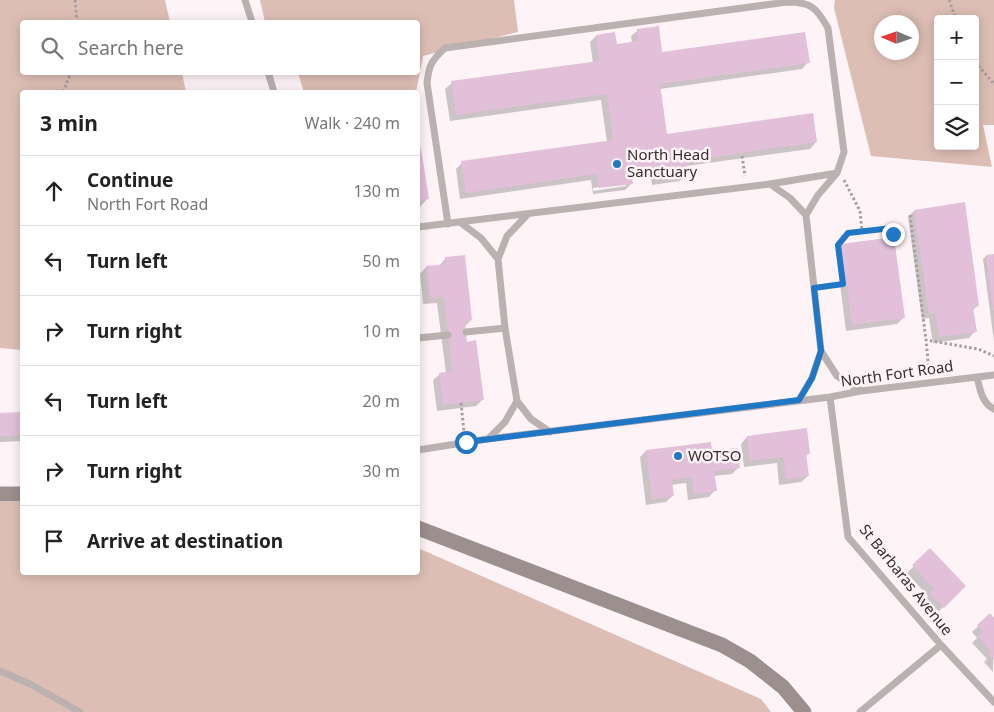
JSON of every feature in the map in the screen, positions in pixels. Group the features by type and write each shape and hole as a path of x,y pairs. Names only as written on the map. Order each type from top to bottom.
{"street":[{"path":"0,494 20,494"},
{"path":"420,529 722,645 750,661 783,687 804,712"}],"lane":[{"path":"245,0 251,20"},
{"path":"448,224 427,83 429,66 445,48 787,2 802,2 809,5 818,11 828,28 844,152 837,173 818,195 806,215"},
{"path":"269,75 273,90"},
{"path":"420,227 747,187 837,173"},
{"path":"770,184 790,198 806,215 821,351 812,378 799,400"},
{"path":"527,215 507,236 498,259 505,328 517,401 531,419 550,432"},
{"path":"461,223 481,238 498,259"},
{"path":"466,332 505,328"},
{"path":"420,338 448,335"},
{"path":"821,351 837,376 862,391"},
{"name":"North Fort Road","path":"420,450 488,439 994,375"},
{"path":"977,377 983,399 994,409"},
{"name":"St Barbaras Avenue","path":"830,397 848,536 941,645 994,702"},
{"path":"488,439 505,422 517,401"},
{"path":"860,712 941,645"},
{"path":"0,671 30,684 80,712"}],"path":[{"path":"75,0 77,20"},
{"path":"949,0 955,15"},
{"path":"979,67 994,84"},
{"path":"64,90 70,75"},
{"path":"742,156 747,187"},
{"path":"837,173 844,180 860,211 862,231"},
{"path":"910,215 928,358"},
{"path":"814,288 843,284 838,245 848,233 892,228 893,234"},
{"path":"926,340 978,349 994,356"},
{"path":"461,403 463,422"}],"shaded area":[{"path":"0,0 165,0 170,20 20,20 20,75 182,75 186,90 20,90 20,350 0,348"},
{"path":"260,0 514,0 518,32 423,56 420,71 420,20 265,20"},
{"path":"835,0 994,0 994,125 983,125 992,167 871,156 834,8"},
{"path":"299,75 419,75 416,90 303,90"},
{"path":"0,502 20,502 20,575 420,575 420,549 761,699 771,712 0,712"}],"building":[{"path":"659,26 662,52 805,32 810,63 660,84 667,134 813,113 817,142 686,161 688,175 658,179 656,167 631,171 633,184 599,188 597,174 466,193 461,161 613,140 607,94 456,115 451,81 599,61 596,35 615,32 617,44 638,41 637,29"},
{"path":"420,148 429,199 420,201"},
{"path":"965,202 979,306 973,307 977,332 939,337 935,312 929,313 914,210"},
{"path":"894,237 905,318 852,325 841,244"},
{"path":"994,254 994,310 993,311 986,255"},
{"path":"465,255 472,320 465,322 467,342 476,340 484,400 443,405 439,373 452,371 444,297 430,298 426,266 446,264 445,257"},
{"path":"20,412 20,435 0,436 0,413"},
{"path":"807,428 810,454 806,454 809,476 786,479 783,457 750,461 747,436"},
{"path":"711,442 712,451 737,448 740,468 714,471 717,491 694,494 692,477 672,480 674,496 652,499 646,450"},
{"path":"930,548 966,586 944,608 930,593 934,589 912,565"},
{"path":"990,613 994,618 994,660 989,654 992,652 978,636 983,631 977,625"}],"place":[{"name":"North Head Sanctuary","path":"617,164"},
{"name":"WOTSO","path":"678,456"}],"route":[{"path":"466,442 799,400 812,378 821,351 814,288 843,284 838,245 848,233 892,228 893,234"}]}
